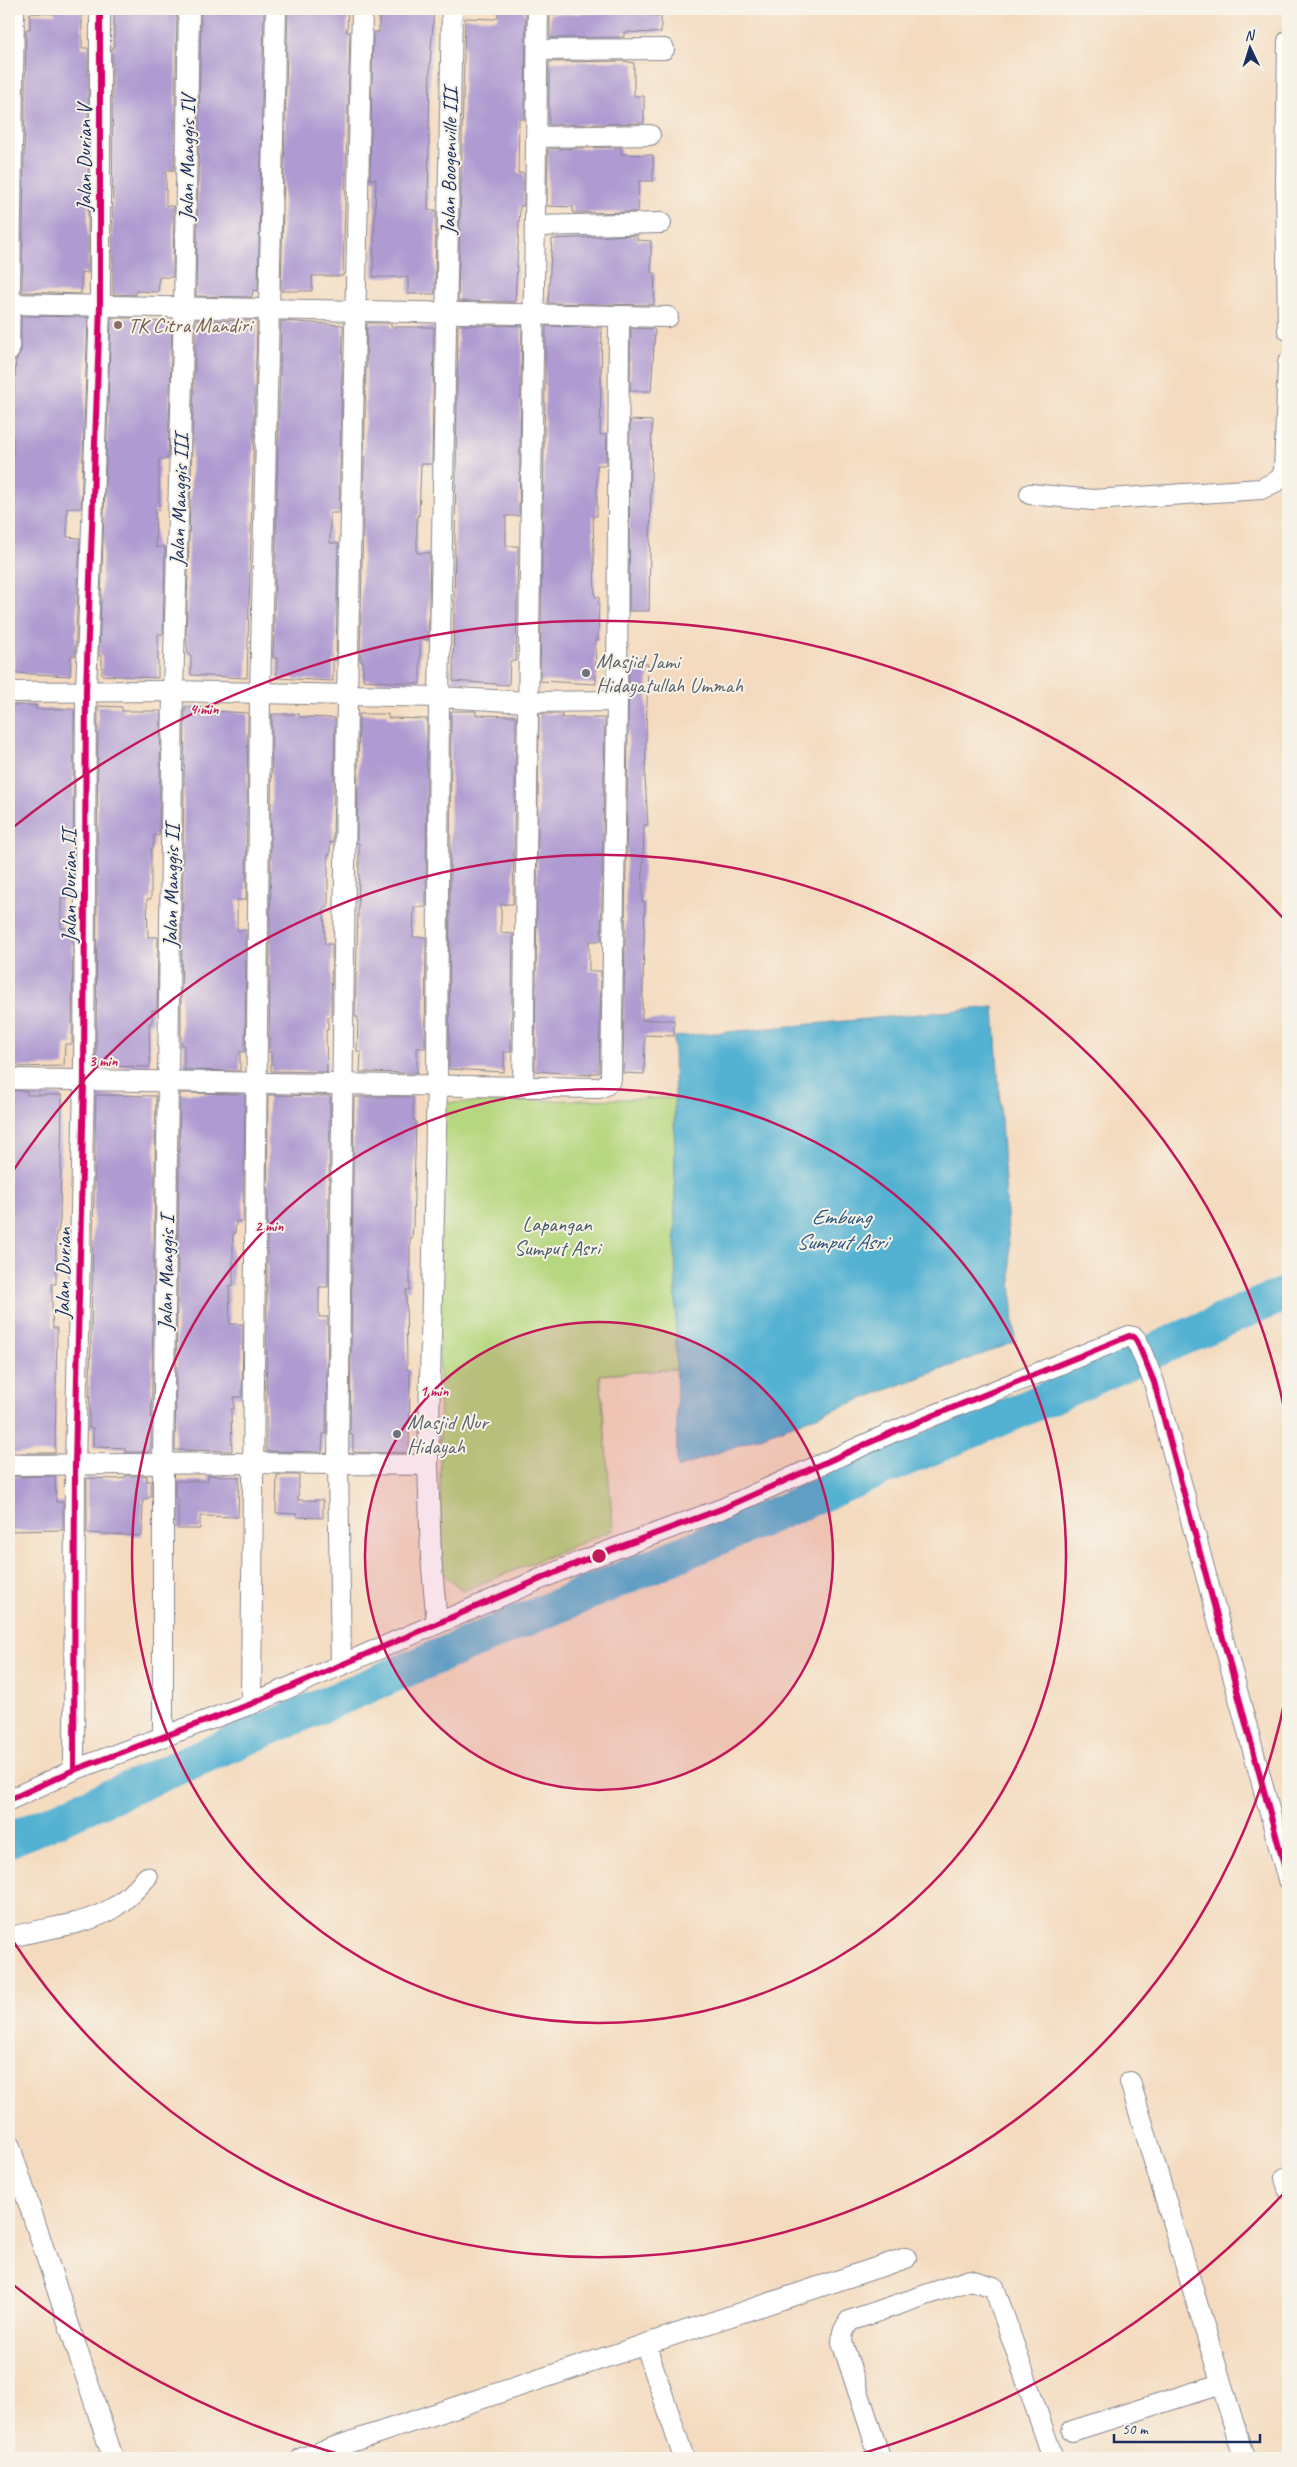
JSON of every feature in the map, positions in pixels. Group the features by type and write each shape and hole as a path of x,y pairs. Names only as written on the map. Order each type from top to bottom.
{"street":[{"path":"9,351 14,9"},
{"name":"Jalan Durian V","path":"86,691 100,307 100,9"},
{"name":"Jalan Manggis IV","path":"184,308 189,9"},
{"path":"251,1704 260,694 276,9"},
{"path":"342,1665 338,1464 342,1084 354,311 362,9"},
{"name":"Jalan Boogenville III","path":"437,1622 431,1557 428,1466 437,1086 439,697 452,9"},
{"path":"523,1086 526,702 537,226 538,9"},
{"path":"1288,41 1288,330"},
{"path":"538,50 664,49"},
{"path":"537,137 650,135"},
{"path":"537,226 660,223"},
{"path":"9,304 668,317"},
{"name":"Jalan Manggis III","path":"173,691 184,308"},
{"path":"9,1079 84,1082 168,1081 599,1088 606,1085 611,1079 617,702 618,317"},
{"path":"1030,494 1093,500 1261,489 1279,480 1284,472 1288,363"},
{"name":"Jalan Durian II","path":"84,1082 86,691"},
{"path":"9,692 173,691 439,697 526,702 617,702"},
{"name":"Jalan Manggis II","path":"168,1081 173,691"},
{"name":"Jalan Manggis I","path":"162,1736 168,1081"},
{"name":"Jalan Durian","path":"74,1770 75,1466 84,1082"},
{"path":"9,1800 74,1770 251,1704 437,1622 582,1561 724,1508 893,1432 1129,1336 1134,1337 1137,1341 1154,1382 1288,1880"},
{"path":"9,1465 163,1466 252,1463 428,1466"},
{"path":"9,1938 86,1920 107,1912 128,1897 147,1878"},
{"path":"1130,2082 1244,2458"},
{"path":"9,2144 13,2172 113,2458"},
{"path":"302,2458 350,2451 646,2346 906,2258"},
{"path":"880,2458 842,2342 843,2332 849,2321 970,2280 994,2287 1052,2458"},
{"path":"646,2346 684,2458"},
{"path":"1072,2431 1221,2384"}],"green space":[{"name":"Lapangan Sumput Asri","path":"674,1098 676,1369 600,1375 613,1530 463,1591 441,1572 437,1103"}],"water":[{"name":"Embung Sumput Asri","path":"994,1007 1015,1342 677,1468 674,1037"}],"building":[{"path":"55,9 82,9 82,48 88,48 88,273 81,272 81,294 22,292 26,29 30,29 30,13 55,14"},
{"path":"114,9 177,12 174,170 166,170 166,206 174,206 173,277 159,277 158,292 136,291 136,295 113,294 112,48 114,48"},
{"path":"231,9 264,9 258,291 253,290 252,297 196,296 201,11 231,11"},
{"path":"288,9 348,9 347,32 350,32 343,276 312,276 312,291 281,291"},
{"path":"409,9 434,9 430,63 428,210 436,210 435,294 408,294 408,277 373,277 376,179 370,179 373,32 379,32 379,14 409,14"},
{"path":"498,9 524,9 524,13 526,13 525,119 519,119 518,173 524,173 524,206 520,206 515,302 458,301 465,18 495,19 498,17"},
{"path":"608,11 641,11 641,15 661,16 661,33 624,32 624,37 550,38 550,14 608,13"},
{"path":"624,61 634,63 634,96 644,96 644,123 549,125 549,62"},
{"path":"621,147 621,154 653,155 653,181 639,181 638,212 573,213 573,207 547,206 548,149"},
{"path":"637,235 637,240 651,241 651,273 655,273 654,305 548,303 552,239"},
{"path":"21,316 88,317 81,508 67,508 67,537 80,538 75,656 71,655 70,676 14,673 14,653 11,653 9,545 13,476 13,437 11,437 12,391 14,391 16,361 21,351"},
{"path":"111,318 135,318 135,321 172,322 168,459 159,459 159,510 155,510 156,547 165,547 163,634 158,634 158,678 102,675 102,656 99,656"},
{"path":"196,320 257,321 247,678 191,675 191,655 188,655 186,635"},
{"path":"281,321 343,325 339,513 330,513 330,543 338,543 336,661 333,660 333,681 277,678 277,658 273,658"},
{"path":"367,323 391,323 391,327 434,327 432,464 421,464 419,516 417,515 417,553 430,553 428,640 420,639 420,684 363,680 363,661 360,661"},
{"path":"458,325 522,326 519,516 506,516 506,546 518,546 516,661 510,661 509,685 453,681"},
{"path":"546,326 602,328 600,435 607,435 606,465 597,465 597,516 593,516 595,597 599,597 598,640 595,640 596,684 540,681"},
{"path":"631,328 654,329 655,331 651,391 630,391"},
{"path":"630,420 652,421 649,611 629,611"},
{"path":"629,663 648,664 645,778 648,825 644,825 642,902 645,902 642,1020 674,1020 674,1036 645,1035 644,1074 623,1073"},
{"path":"9,705 36,705 36,709 74,709 73,898 61,898 61,928 73,928 72,1044 65,1044 64,1066 9,1067"},
{"path":"98,706 122,707 122,711 161,711 159,836 154,835 153,848 151,848 151,899 147,899 148,937 158,937 157,1010 152,1010 152,1023 149,1023 150,1067 96,1066"},
{"path":"185,707 212,708 212,711 248,713 246,900 237,900 237,930 246,930 245,1052 240,1052 240,1071 184,1070 184,1045 181,1045 181,1011"},
{"path":"451,711 476,711 476,715 516,716 513,904 501,904 501,933 513,934 511,1052 504,1052 504,1072 449,1069"},
{"path":"272,714 299,714 299,717 335,718 333,843 330,842 330,855 328,855 328,907 324,907 325,944 332,944 331,1017 328,1017 328,1030 326,1030 327,1072 271,1071 271,1052 269,1052"},
{"path":"359,714 388,714 388,718 427,719 426,907 414,907 413,937 426,937 425,1048 417,1048 417,1073 360,1072 361,1052 357,1052 358,1017 355,1017 359,875 359,843 357,843"},
{"path":"539,714 562,714 562,718 605,718 601,941 589,941 589,971 601,971 599,1073 591,1073 591,1075 535,1071"},
{"path":"9,1091 27,1091 27,1095 62,1095 60,1220 58,1232 56,1232 56,1284 52,1284 53,1328 57,1328 55,1453 9,1453"},
{"path":"180,1093 245,1094 243,1222 236,1221 235,1234 233,1234 233,1286 229,1285 230,1324 243,1324 242,1397 234,1397 234,1409 231,1409 232,1451 175,1450"},
{"path":"96,1095 156,1096 151,1450 148,1452 125,1452 125,1448 93,1447 93,1428 89,1428"},
{"path":"268,1095 330,1096 328,1287 319,1287 319,1317 328,1317 326,1434 323,1434 322,1452 266,1451"},
{"path":"354,1097 413,1097 413,1120 416,1121 413,1226 412,1238 410,1238 410,1290 406,1290 407,1370 410,1370 409,1453 353,1452 353,1435 350,1435"},
{"path":"208,1475 239,1477 238,1517 200,1516 200,1529 178,1529 178,1498 175,1498 175,1481 208,1481"},
{"path":"277,1475 299,1475 298,1500 323,1500 323,1518 297,1517 297,1514 276,1513"},
{"path":"55,1476 56,1502 63,1502 63,1530 9,1531 9,1477"},
{"path":"125,1476 147,1476 147,1481 151,1481 151,1497 143,1500 142,1536 87,1533 87,1478 116,1479 125,1478"}],"waterway":[{"path":"9,1840 1019,1411 1288,1293"}],"cycle path":[{"path":"74,1770 75,1466 84,1082 86,691 100,307 100,9"},
{"path":"9,1800 74,1770 251,1704 582,1561 724,1508 893,1432 1129,1336 1134,1337 1137,1341 1154,1382 1288,1880"}],"place":[{"name":"TK Citra Mandiri","path":"118,325"},
{"name":"Masjid Jami Hidayatullah Ummah","path":"586,673"},
{"name":"Masjid Nur Hidayah","path":"397,1434"}]}
